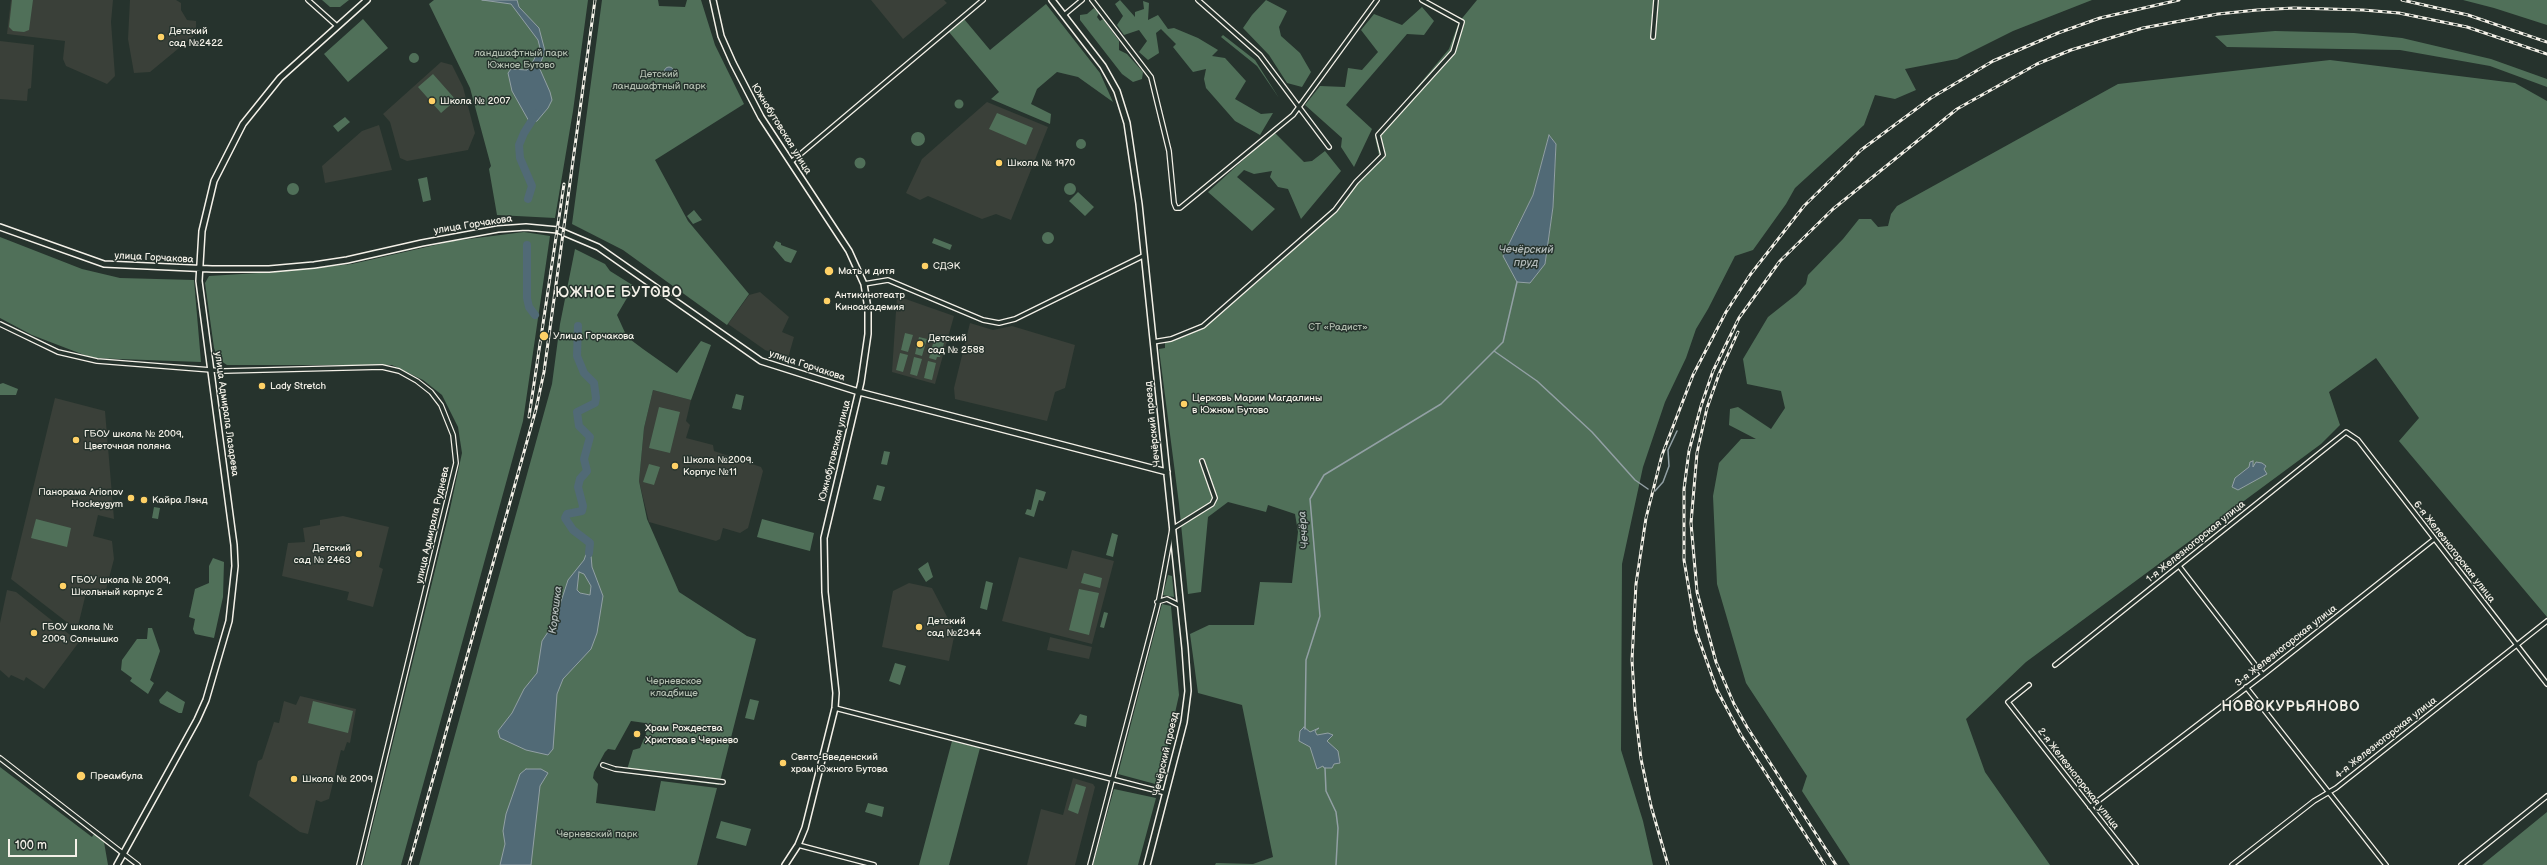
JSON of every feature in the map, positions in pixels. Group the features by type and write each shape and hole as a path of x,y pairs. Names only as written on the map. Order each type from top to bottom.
{"street":[{"path":"308,0 337,26"},
{"name":"улица Адмирала Лазарева","path":"117,865 197,720 206,700 229,621 235,566 234,545 212,370 202,312 199,269 202,231 214,181 237,135 280,78 367,0"},
{"name":"Южнобутовская улица","path":"713,0 721,36 732,64 761,117 849,251 864,284 868,334 859,392 824,538 825,592 836,693 835,708 805,828 798,846 785,865"},
{"path":"791,162 983,0"},
{"name":"Чечёрский проезд","path":"1052,0 1103,66 1116,90 1125,114 1134,162 1181,606 1188,691 1184,722 1147,865"},
{"path":"1064,15 1082,0"},
{"path":"1092,0 1151,77 1169,150 1174,203 1176,208 1180,208 1299,107 1377,0"},
{"path":"1198,0 1260,55 1329,147"},
{"path":"1153,342 1171,339 1203,326 1335,210 1356,182 1383,155 1378,135 1453,52 1462,22 1422,0"},
{"path":"1653,37 1656,0"},
{"name":"улица Горчакова","path":"0,227 104,264 199,269 268,269 314,265 498,229 515,227 558,230 598,247 761,361 859,392 1167,472"},
{"path":"864,284 888,280 983,320 999,323 1015,319 1143,256"},
{"name":"улица Адмирала Руднева","path":"0,324 58,352 97,361 212,370 358,366 391,368 417,381 431,392 448,419 453,435 456,452 454,474 359,865"},
{"name":"6-я Железногорская улица","path":"2346,432 2358,440 2547,684"},
{"name":"1-я Железногорская улица","path":"2055,665 2346,432"},
{"path":"1090,865 1113,780 1165,570 1172,530 1214,500 1202,461"},
{"name":"3-я Железногорская улица","path":"2090,807 2246,687 2264,675 2434,540"},
{"path":"2179,566 2264,675"},
{"path":"1157,602 1167,599 1181,606"},
{"name":"4-я Железногорская улица","path":"2232,865 2295,815 2329,792 2547,621"},
{"name":"2-я Железногорская улица","path":"2029,685 2008,702 2136,865"},
{"path":"2246,687 2386,865"},
{"path":"835,708 1166,793"},
{"path":"0,758 138,865"},
{"path":"603,764 615,770 723,782"},
{"path":"2461,865 2547,796"},
{"path":"798,846 874,865"}],"shaded area":[{"path":"11,0 113,0 111,22 115,76 107,84 66,66 63,59 65,41 7,34"},
{"name":"Детский сад №2422","path":"130,0 176,0 181,3 181,10 187,20 196,21 196,34 150,72 134,73 128,39"},
{"path":"871,0 944,0 947,3 903,39"},
{"path":"0,41 34,45 31,88 28,89 27,101 0,99"},
{"name":"Школа № 2007","path":"441,62 452,65 463,87 475,133 468,150 407,161 400,158 390,122 383,114"},
{"name":"Школа № 1970","path":"987,102 1048,127 1011,220 996,214 982,219 928,196 920,200 906,193 922,159"},
{"path":"379,125 392,170 325,183 322,166 362,131"},
{"path":"760,292 789,317 782,332 794,337 788,358 765,350 728,324 749,295"},
{"name":"Детский сад № 2588","path":"897,296 954,316 935,384 892,372"},
{"path":"970,323 993,330 1012,326 1075,345 1065,388 1055,392 1047,421 955,399 954,388"},
{"name":"Школа №2009. Корпус №11","path":"653,390 691,400 686,421 690,425 686,438 713,445 714,451 761,467 763,471 748,528 740,533 723,528 720,539 716,541 649,522 639,481 644,428"},
{"path":"55,398 105,411 114,519 98,515 93,536 112,541 114,559 104,597 86,593 77,630 11,579"},
{"name":"Детский сад № 2463","path":"343,516 389,527 379,567 383,569 373,607 347,600 349,592 282,576 288,543 305,542 303,528 320,525 320,520"},
{"path":"1072,550 1114,561 1092,644 1002,621 1019,557 1067,569"},
{"name":"Детский сад №2344","path":"909,583 932,588 955,632 949,661 882,647 893,591"},
{"name":"ГБОУ школа № 2009, Солнышко","path":"7,590 16,592 79,642 44,689 26,677 24,681 11,675 9,678 0,670 0,623"},
{"path":"1050,637 1092,647 1089,659 1047,650"},
{"name":"Школа № 2009","path":"300,696 356,709 350,743 347,742 344,751 341,750 329,799 321,802 316,800 308,834 300,832 249,796 258,761 262,759 274,722 279,723 284,701 296,705"},
{"path":"1073,778 1093,784 1095,787 1075,865 1027,865 1041,809 1063,815"}],"green space":[{"path":"12,0 33,0 29,30 24,32 13,31 9,27"},
{"path":"322,0 349,0 340,7 330,7"},
{"name":"ландшафтный парк Южное Бутово","path":"434,0 588,0 573,111 555,218 497,215 489,169 491,166 470,88 429,4"},
{"name":"Детский ландшафтный парк","path":"602,0 658,0 659,6 685,7 687,0 701,0 715,45 744,104 655,160 688,221 749,294 727,325 623,250 572,224"},
{"path":"1120,0 1135,17 1135,12 1144,9 1143,1 1149,3 1148,20 1158,15 1168,29 1174,28 1198,38 1218,50 1212,56 1225,58 1246,81 1235,99 1261,114 1273,113 1260,135 1235,121 1206,88 1204,79 1206,69 1193,72 1173,47 1176,44 1161,29 1156,33 1159,53 1148,60 1139,52 1147,41 1139,30 1124,35 1117,25 1123,16 1115,4"},
{"path":"1266,0 1287,11 1279,27 1281,36 1300,53 1311,72 1302,87 1287,83 1269,55 1243,28 1252,15"},
{"name":"СТ «Радист»","path":"1477,0 2092,0 2013,31 1957,59 1905,69 1916,90 1895,99 1875,95 1864,125 1795,188 1786,204 1753,250 1735,256 1696,329 1686,358 1665,402 1643,467 1622,564 1621,750 1643,821 1653,865 1215,865 1216,863 1253,864 1273,857 1242,705 1198,693 1190,634 1209,625 1254,625 1260,582 1292,583 1298,532 1295,514 1268,505 1266,512 1228,502 1208,517 1201,592 1188,594 1179,504 1159,349 1165,348 1165,339 1202,325 1333,208 1379,155 1375,137 1449,49 1459,22","holes":["1549,135 1556,144 1553,207 1545,264 1503,256 1533,195"]},
{"path":"2463,0 2547,0 2547,25 2494,8"},
{"path":"1046,4 1100,73 1113,102 1078,77 1057,72 1037,89 1031,104 1051,114 1050,124 991,99 999,92 949,32 964,19 990,50"},
{"path":"1422,7 1434,21 1424,35 1407,34 1346,105 1372,129 1354,167 1341,147 1342,138 1305,105 1320,86 1345,87 1348,68 1362,70 1378,52 1361,30 1374,14 1402,25"},
{"path":"1094,8 1099,13 1097,17 1100,21 1103,19 1119,41 1119,50 1127,54 1143,72 1142,79 1133,82 1122,74 1080,20 1080,15 1087,14"},
{"path":"363,19 388,48 348,82 324,54"},
{"path":"2275,31 2354,33 2402,38 2491,59 2547,79 2547,87 2490,66 2400,50 2227,47 2215,36"},
{"path":"1223,35 1255,60 1279,98 1257,66 1221,37"},
{"path":"412,53 416,53 419,58 416,63 412,63 409,60 409,56"},
{"path":"2330,60 2515,83 2547,101 2547,617 2399,441 2419,418 2376,358 2329,392 2340,425 2321,444 2026,662 1966,719 1985,772 2050,865 1850,865 1802,791 1807,776 1746,683 1717,584 1713,496 1719,463 1741,439 1756,439 1729,425 1730,409 1738,407 1771,429 1785,408 1781,391 1747,384 1743,359 1768,317 1797,294 1806,284 1808,275 1843,239 1859,219 1871,219 1878,227 1888,226 1891,214 1897,206 2118,84"},
{"path":"433,74 456,100 441,113 418,87"},
{"path":"959,99 964,104 959,109 954,104"},
{"path":"997,113 1033,128 1026,145 989,129"},
{"path":"345,117 350,122 338,132 333,126"},
{"path":"915,132 921,132 925,136 925,142 921,146 915,146 911,142 911,136"},
{"path":"1274,132 1304,162 1312,161 1325,151 1341,171 1301,219 1288,189 1278,187 1270,177 1272,171 1254,174 1244,170 1237,177 1275,209 1252,231 1208,192"},
{"path":"1081,139 1086,144 1081,149 1076,144"},
{"path":"860,157 864,159 866,163 864,167 860,169 856,167 854,163 856,159"},
{"path":"427,177 431,200 423,202 418,179"},
{"path":"293,183 297,185 299,189 297,193 293,195 289,193 287,189 289,185"},
{"path":"1070,183 1074,185 1076,189 1074,193 1070,195 1066,193 1064,189 1066,185"},
{"path":"1078,192 1094,207 1085,216 1069,201"},
{"path":"694,210 702,220 693,224 687,216"},
{"path":"524,232 550,236 523,421 401,865 363,865 450,509 462,453 458,427 442,395 423,380 392,365 227,365 218,359 214,348 205,283 209,276 275,272 352,264 453,241"},
{"path":"1048,232 1052,234 1054,238 1052,242 1048,244 1044,242 1042,238 1044,234"},
{"path":"0,237 82,269 120,278 194,280 201,362 92,358 32,335 0,318"},
{"path":"934,238 952,245 950,250 932,243"},
{"path":"776,241 781,243 781,245 797,251 791,263 785,261 773,247"},
{"path":"575,249 605,264 610,271 634,286 617,315 627,337 677,373 701,341 711,345 691,400 653,390 644,428 639,481 647,519 679,592 747,636 756,639 719,785 626,773 633,750 640,748 646,734 645,723 631,721 615,750 608,749 605,752 594,772 593,778 598,784 596,803 655,811 661,781 717,788 697,865 419,865 552,384 560,324"},
{"path":"905,333 913,335 908,352 901,350"},
{"path":"919,337 927,339 922,356 915,354"},
{"path":"934,340 944,343 940,357 937,357 936,360 929,358"},
{"path":"900,353 908,355 903,372 896,370"},
{"path":"914,357 922,359 917,376 910,374"},
{"path":"928,361 936,363 932,380 924,378"},
{"path":"3,383 18,389 16,395 0,395 0,384"},
{"path":"736,394 744,396 741,410 732,408"},
{"path":"659,407 680,412 670,453 649,448"},
{"path":"884,451 890,452 887,465 881,464"},
{"path":"649,464 660,467 654,485 643,482"},
{"path":"877,485 885,487 881,501 873,499"},
{"path":"1036,489 1046,492 1043,501 1039,500 1034,517 1025,514 1027,509 1031,510"},
{"path":"154,507 160,508 158,519 152,518"},
{"path":"36,519 71,528 67,547 31,538"},
{"path":"762,519 814,533 810,551 757,537"},
{"path":"1112,533 1118,535 1113,557 1106,555"},
{"path":"213,558 224,562 223,597 214,638 195,634 193,629 195,619 189,617 195,589 209,583 209,566"},
{"path":"928,562 933,577 926,582 918,569"},
{"path":"1084,573 1102,578 1100,588 1081,583"},
{"path":"1168,575 1172,576 1174,597 1163,595"},
{"path":"986,581 993,583 987,610 980,608"},
{"path":"1079,589 1099,593 1089,635 1069,630"},
{"path":"1162,604 1171,606 1179,695 1159,785 1118,774"},
{"path":"1104,612 1108,613 1104,628 1100,627"},
{"path":"148,628 152,628 160,651 150,680 154,683 148,694 130,681 132,678 121,670 122,660 137,639 147,639"},
{"path":"895,663 906,666 900,685 889,681"},
{"path":"167,691 185,702 182,713 179,713 160,703 159,700"},
{"path":"750,699 759,701 754,720 745,718"},
{"path":"313,701 353,711 348,733 308,723"},
{"path":"1080,714 1087,716 1086,727 1074,724"},
{"path":"952,741 980,748 949,865 919,865"},
{"path":"0,767 92,837 94,834 104,842 108,865 0,865"},
{"path":"1076,784 1086,787 1078,814 1068,810"},
{"path":"1114,789 1156,798 1138,865 1093,865"},
{"path":"868,803 884,807 882,817 865,812"},
{"path":"2547,812 2547,865 2482,865"},
{"path":"721,821 751,829 746,846 716,838"}],"water":[{"path":"482,0 517,0 519,7 539,28 545,51 539,67 552,100 548,108 537,121 530,123 512,91 508,73 511,69 527,70 530,67 540,48 538,40 511,4"},
{"path":"667,67 671,67 673,68 673,76 667,77 664,74 664,70"},
{"name":"Чечёрский пруд","path":"1549,135 1556,144 1553,207 1545,264 1530,283 1517,282 1503,256 1533,195"},
{"path":"2253,461 2253,467 2256,462 2262,463 2266,466 2264,469 2267,474 2238,490 2232,487 2235,478 2249,467 2250,462"},
{"path":"590,543 592,567 603,596 597,633 591,649 563,679 557,694 553,749 548,755 526,750 500,738 498,731 512,713 524,689 537,673 542,641 554,623 568,580 584,560","holes":["579,572 584,574 591,586 590,595 580,593 577,590"]},
{"path":"1304,727 1310,732 1319,728 1315,731 1317,735 1328,733 1333,735 1327,741 1338,751 1340,763 1334,764 1332,768 1324,768 1323,766 1317,769 1310,747 1299,741 1300,731"},
{"path":"526,769 541,769 548,773 540,786 531,865 500,865 505,844 503,831 506,814 520,774"}],"waterway":[{"name":"Корюшка","path":"528,199 532,186 520,158 519,145 524,133 536,114"},
{"name":"Корюшка","path":"527,245 527,298 529,307 535,315"},
{"name":"Чечёра","path":"1305,729 1306,660 1320,616 1310,499 1324,475 1441,404 1503,342 1517,282"},
{"name":"Корюшка","path":"578,326 577,356 584,373 594,383 596,398 595,403 577,412 579,426 590,437 584,459 587,471 580,479 578,487 583,506 582,511 567,514 565,518 573,530 590,543 589,553"},
{"path":"1494,351 1537,381 1592,432 1635,480 1648,489"},
{"path":"1655,491 1663,482 1669,466 1668,450 1677,431"},
{"name":"Чечёра","path":"1325,768 1326,791 1336,812 1338,828 1336,865"}],"railway":[{"path":"409,865 536,409 544,372 595,0"},
{"path":"1668,865 1651,806 1641,759 1635,709 1632,660 1636,584 1646,518 1662,455 1693,375 1726,312 1750,275 1804,206 1861,150 1931,98 1993,61 2058,33 2100,18 2179,0"},
{"path":"2402,0 2468,15 2547,42"},
{"path":"1825,865 1741,735 1717,690 1696,631 1684,560 1684,489 1689,451 1701,406 1713,371 1739,318 1780,261 1833,209 1957,109 2037,64 2071,50 2143,28 2218,14 2257,10 2294,8 2363,10 2399,13 2467,27 2547,54"},
{"path":"529,417 564,184"},
{"path":"1738,332 1719,374 1707,408 1697,453 1691,523 1697,592 1716,662 1734,704 1747,727 1836,865"}],"place":[{"name":"Детский сад №2422","path":"161,37"},
{"name":"Школа № 2007","path":"432,101"},
{"name":"Школа № 1970","path":"999,163"},
{"name":"СДЭК","path":"925,266"},
{"name":"Мать и дитя","path":"829,271"},
{"name":"Антикинотеатр Киноакадемия","path":"827,301"},
{"name":"Улица Горчакова","path":"544,336"},
{"name":"Детский сад № 2588","path":"920,344"},
{"name":"Lady Stretch","path":"262,386"},
{"name":"Церковь Марии Магдалины в Южном Бутово","path":"1184,404"},
{"name":"ГБОУ школа № 2009, Цветочная поляна","path":"76,440"},
{"name":"Школа №2009. Корпус №11","path":"675,466"},
{"name":"Панорама Arionov Hockeygym","path":"131,498"},
{"name":"Кайра Лэнд","path":"144,500"},
{"name":"Детский сад № 2463","path":"359,554"},
{"name":"ГБОУ школа № 2009, Школьный корпус 2","path":"63,586"},
{"name":"Детский сад №2344","path":"919,627"},
{"name":"ГБОУ школа № 2009, Солнышко","path":"34,633"},
{"name":"Храм Рождества Христова в Чернево","path":"637,734"},
{"name":"Свято-Введенский храм Южного Бутова","path":"783,763"},
{"name":"Преамбула","path":"81,776"},
{"name":"Школа № 2009","path":"294,779"}],"district":[{"name":"ЮЖНОЕ БУТОВО","path":"619,293"},
{"name":"НОВОКУРЬЯНОВО","path":"2291,707"}],"park label":[{"name":"Черневское кладбище","path":"674,686"},
{"name":"Черневский парк","path":"597,834"}]}
